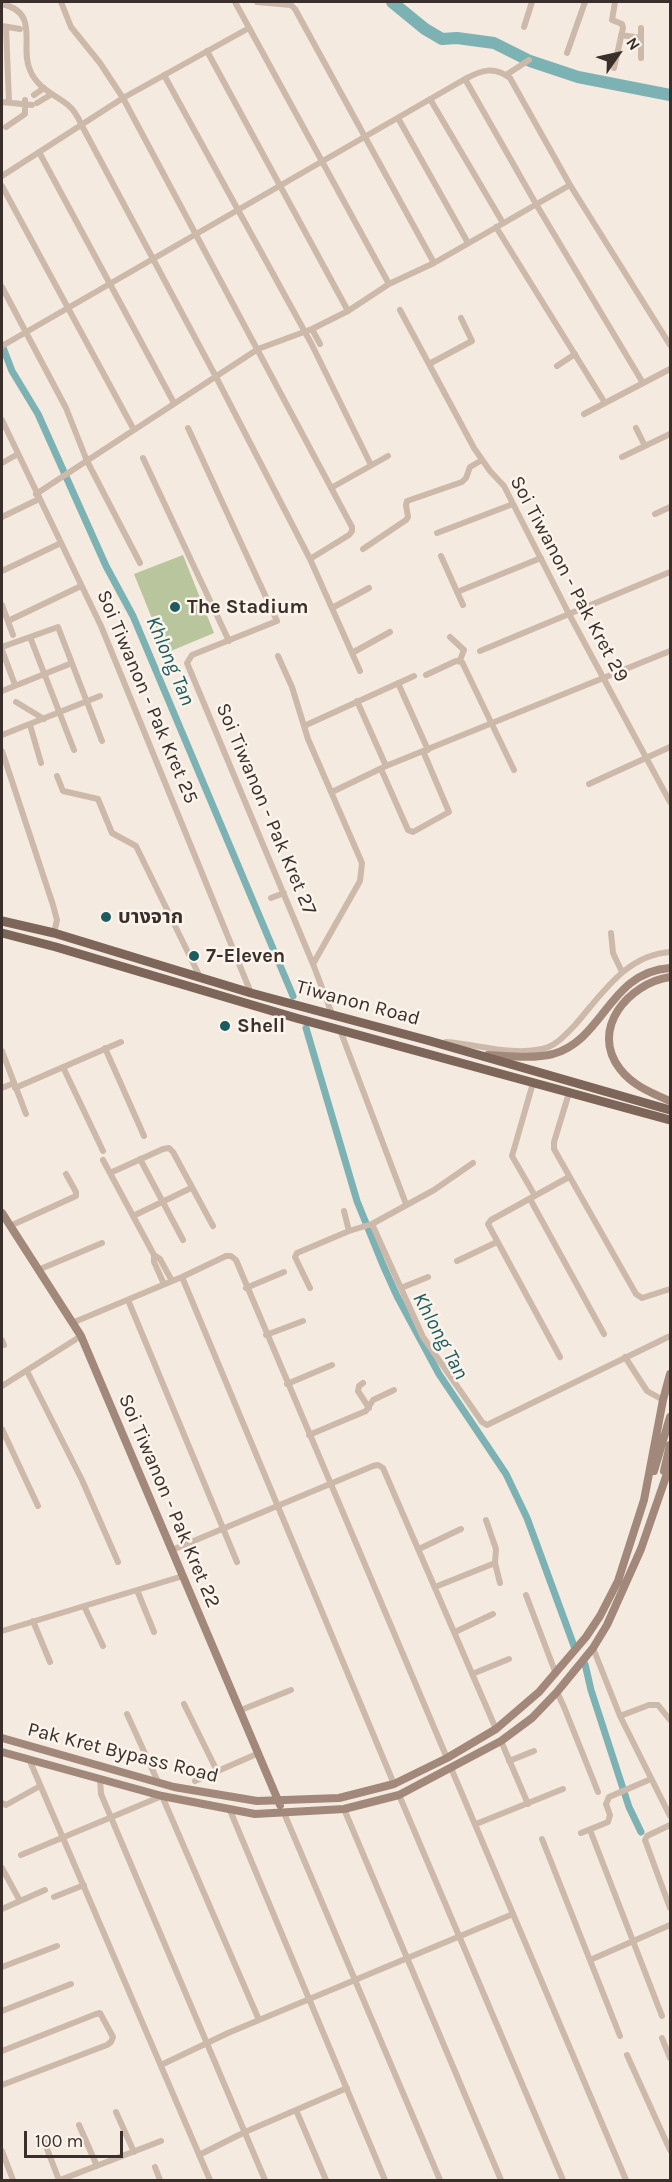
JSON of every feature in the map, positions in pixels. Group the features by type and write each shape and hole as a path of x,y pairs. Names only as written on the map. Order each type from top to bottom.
{"main road":[{"name":"Tiwanon Road","path":"2,921 54,933 251,993 430,1041 670,1110"},
{"name":"Tiwanon Road","path":"2,933 202,991 670,1119"},
{"path":"475,1055 536,1056 554,1054 563,1050 576,1043 590,1029 623,989 640,977 658,969 670,968"},
{"path":"670,977 660,979 637,990 619,1007 613,1018 609,1039 614,1061 628,1077 642,1089 670,1101"},
{"name":"Soi Tiwanon - Pak Kret 22","path":"2,1213 81,1336 284,1814"},
{"name":"Pak Kret Bypass Road","path":"2,1738 158,1782 258,1801 279,1802 339,1798 394,1784 447,1758 496,1729 539,1692 586,1637 600,1616 621,1572 644,1500 670,1374"},
{"path":"644,1500 670,1417"},
{"path":"658,1498 670,1445"},
{"name":"Pak Kret Bypass Road","path":"2,1752 162,1796 255,1814 344,1809 399,1796 501,1741 532,1718 557,1692 593,1648 607,1625 626,1584 670,1465"}],"street":[{"path":"60,2 71,27 100,63 123,98 352,526 352,531 310,558"},
{"path":"235,2 389,284"},
{"path":"256,2 293,6 434,263"},
{"path":"524,27 532,2"},
{"path":"567,53 585,2"},
{"path":"614,68 623,26 612,20 615,2"},
{"path":"2,4 21,13 28,28 27,62 33,77 74,111 153,258 310,558 360,671"},
{"path":"20,28 4,26 5,102 29,101 52,94"},
{"path":"2,176 123,98 249,27"},
{"path":"641,28 641,58"},
{"path":"621,35 641,38"},
{"path":"207,51 348,311"},
{"path":"506,75 529,60"},
{"path":"4,345 465,79 486,70 502,72 510,78 570,185 670,345"},
{"path":"164,75 305,332 371,465"},
{"path":"465,79 536,204 644,383"},
{"path":"6,127 22,117 29,101 44,88"},
{"path":"430,99 500,225 605,402"},
{"path":"398,118 468,243"},
{"path":"39,152 174,402"},
{"path":"2,517 38,496 174,402 258,349 305,332 348,311 389,284 434,263 570,185"},
{"path":"2,186 134,430"},
{"path":"2,287 66,408 87,461 140,563"},
{"name":"Soi Tiwanon - Pak Kret 29","path":"400,310 482,460 504,486 569,614 670,802"},
{"path":"429,364 472,341 461,318"},
{"path":"312,329 320,344"},
{"path":"557,366 575,354"},
{"path":"584,414 670,369"},
{"name":"Soi Tiwanon - Pak Kret 25","path":"2,420 101,626 251,993"},
{"name":"Soi Tiwanon - Pak Kret 27","path":"188,428 277,618 275,623 192,655 188,663 314,964 332,1014"},
{"path":"636,428 645,446"},
{"path":"622,457 670,434"},
{"path":"2,463 18,454"},
{"path":"331,488 388,456"},
{"path":"143,458 229,641"},
{"path":"363,549 406,520 407,501 462,482 470,467 482,460"},
{"path":"437,533 513,504"},
{"path":"655,514 670,507"},
{"path":"2,571 61,543"},
{"path":"441,556 463,605"},
{"path":"457,592 541,558"},
{"path":"480,651 670,572"},
{"path":"8,621 81,586"},
{"path":"332,608 369,588"},
{"path":"2,605 13,635"},
{"path":"15,686 2,649 58,627 102,741"},
{"path":"352,653 390,632"},
{"path":"30,637 74,750"},
{"path":"426,675 460,660 464,650 450,637"},
{"path":"332,792 384,768 670,651"},
{"path":"278,656 292,687 304,726 362,863 360,881 314,964"},
{"path":"460,660 514,770"},
{"path":"2,691 72,663"},
{"path":"304,726 414,676"},
{"path":"357,701 408,830 412,832 449,812 398,683"},
{"path":"2,735 100,696"},
{"path":"16,702 44,719"},
{"path":"30,725 41,763"},
{"path":"589,784 670,747"},
{"path":"2,751 53,905 57,920 54,933"},
{"path":"57,776 63,791 98,799 112,833 136,846 200,978"},
{"path":"271,898 284,893"},
{"path":"611,933 613,953 622,972"},
{"path":"430,1041 509,1050 544,1049 565,1036 622,972 638,960 668,951"},
{"path":"340,1029 406,1204"},
{"path":"2,1088 14,1086 121,1042"},
{"path":"105,1048 144,1136"},
{"path":"2,1051 26,1114"},
{"path":"63,1066 103,1151"},
{"path":"533,1083 512,1155 604,1334"},
{"path":"569,1093 553,1146 568,1177 636,1294 642,1298 670,1289"},
{"path":"110,1173 169,1148 213,1226"},
{"path":"140,1159 183,1240"},
{"path":"103,1160 154,1255 154,1262 164,1284"},
{"path":"310,1288 295,1257 297,1253 349,1231 370,1225 434,1190 473,1162"},
{"path":"10,1226 76,1196 66,1174"},
{"path":"560,1357 488,1224 568,1177"},
{"path":"134,1216 191,1188"},
{"path":"344,1211 349,1231"},
{"path":"370,1225 423,1336 482,1422 487,1425 668,1336"},
{"path":"457,1262 497,1242"},
{"path":"38,1270 102,1243"},
{"path":"154,1255 160,1259 172,1281"},
{"path":"72,1323 226,1256 231,1256 236,1260 447,1758"},
{"path":"246,1288 284,1272"},
{"path":"182,1277 394,1784"},
{"path":"401,1288 428,1277"},
{"path":"128,1300 237,1562"},
{"path":"267,1335 303,1322"},
{"path":"2,1386 81,1336"},
{"path":"625,1357 647,1391 663,1400"},
{"path":"287,1384 332,1365"},
{"path":"27,1371 82,1480 118,1562"},
{"path":"363,1383 359,1386 358,1391 369,1408"},
{"path":"309,1435 369,1408 373,1400 394,1390"},
{"path":"2,1429 38,1506"},
{"path":"172,1550 372,1466 383,1467 496,1729"},
{"path":"486,1520 496,1548 495,1563 500,1583"},
{"path":"419,1549 461,1529"},
{"path":"435,1587 495,1563"},
{"path":"2,1631 183,1576"},
{"path":"137,1590 154,1632"},
{"path":"526,1595 556,1674"},
{"path":"84,1606 103,1647"},
{"path":"454,1632 493,1614"},
{"path":"33,1621 50,1662"},
{"path":"593,1648 620,1716 670,1816"},
{"path":"472,1674 509,1659"},
{"path":"241,1710 291,1690"},
{"path":"557,1692 598,1792"},
{"path":"184,1704 217,1772"},
{"path":"620,1716 649,1705 658,1706 670,1720"},
{"path":"127,1714 158,1782"},
{"path":"501,1741 528,1804"},
{"path":"509,1761 534,1751"},
{"path":"195,1781 259,1753"},
{"path":"29,1759 210,2181"},
{"path":"451,1768 626,2181"},
{"path":"100,1779 101,1794 265,2181"},
{"path":"580,1833 608,1822 610,1815 606,1804 609,1797 651,1779"},
{"path":"2,1803 6,1805 40,1786"},
{"path":"476,1824 563,1789"},
{"path":"21,1855 162,1796 259,2020"},
{"path":"399,1796 563,2181"},
{"path":"229,1808 385,2181"},
{"path":"344,1809 501,2181"},
{"path":"284,1814 440,2181"},
{"path":"670,1825 647,1836 645,1840 670,1908"},
{"path":"590,1830 662,2016"},
{"path":"542,1839 620,2036"},
{"path":"2,1868 20,1901"},
{"path":"54,1897 84,1885"},
{"path":"2,1909 45,1890"},
{"path":"161,2065 207,2042 513,1914"},
{"path":"590,1960 670,1924"},
{"path":"2,1968 57,1946"},
{"path":"2,2011 71,1984"},
{"path":"2,2051 100,2013 113,2037 107,2045 2,2085"},
{"path":"662,2038 670,2058"},
{"path":"627,2055 670,2150"},
{"path":"199,2155 245,2132 347,2088"},
{"path":"296,2110 326,2181"},
{"path":"116,2112 134,2152"},
{"path":"79,2126 97,2166"},
{"path":"44,2141 60,2181 161,2141"},
{"path":"2,2151 13,2181"},
{"path":"155,2167 160,2181"}],"green space":[{"name":"The Stadium","path":"183,555 214,633 166,653 134,574"}],"waterway":[{"path":"392,2 425,29 442,39 457,38 494,43 530,61 578,77 670,95"},
{"name":"Khlong Tan","path":"2,345 12,371 38,414 106,566 133,616 293,996"},
{"name":"Khlong Tan","path":"306,1028 357,1201 383,1265 439,1374 506,1474 527,1518 574,1646"},
{"name":"Khlong Tan","path":"585,1664 591,1690 629,1807 641,1832"}],"place":[{"name":"The Stadium","path":"175,607"},
{"name":"บางจาก","path":"106,917"},
{"name":"7-Eleven","path":"194,956"},
{"name":"Shell","path":"225,1026"}]}
